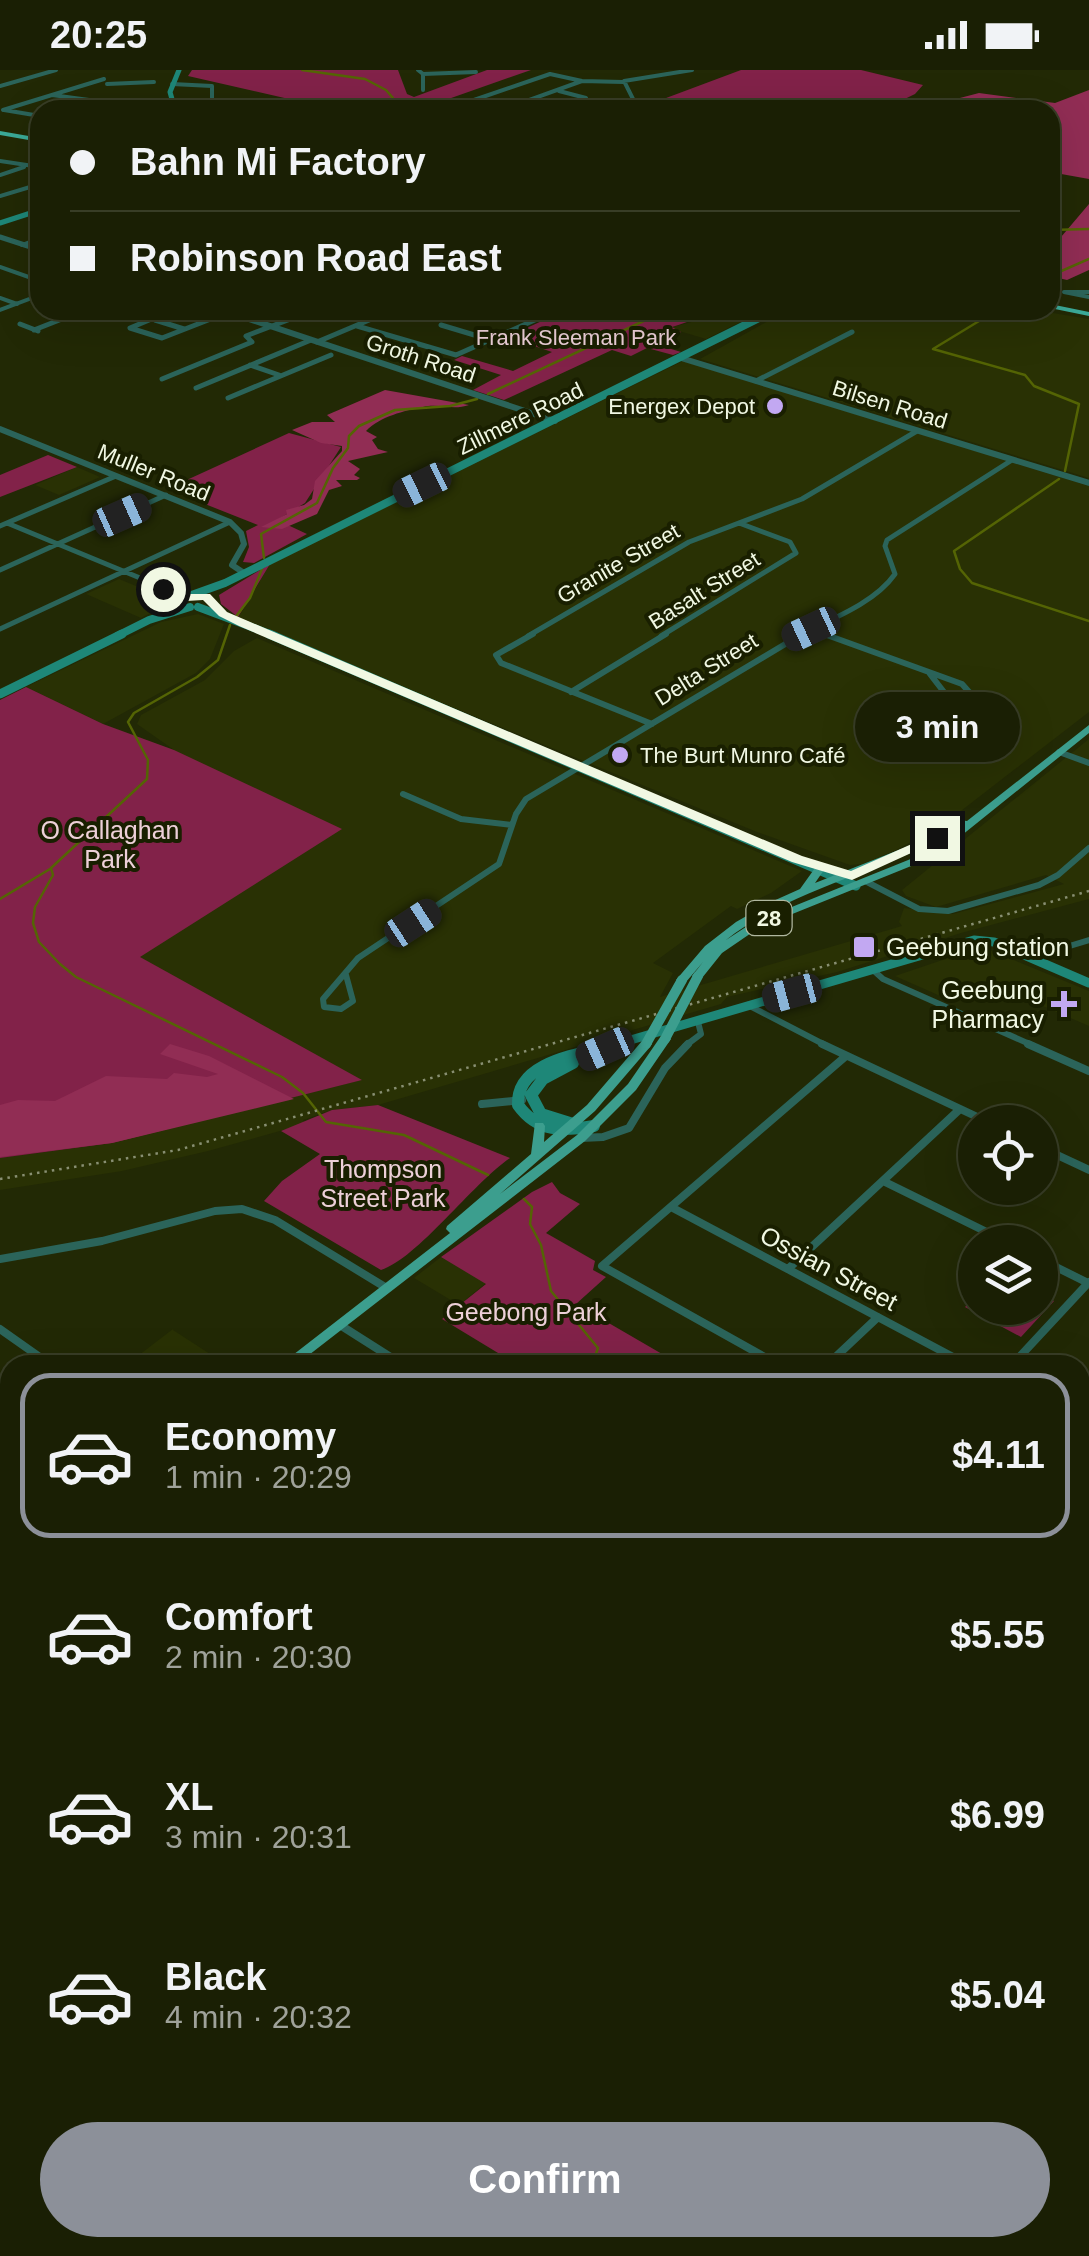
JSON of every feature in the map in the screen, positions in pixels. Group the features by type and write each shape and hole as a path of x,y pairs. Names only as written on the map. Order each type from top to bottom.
{"highway":[{"path":"0,135 30,140"},
{"path":"1060,306 1089,311"}],"main road":[{"path":"175,84 183,70"},
{"path":"0,223 30,213"},
{"name":"Zillmere Road","path":"189,604 199,595 756,320"},
{"name":"Zillmere Road","path":"189,604 210,600 225,583"},
{"path":"199,595 223,614"},
{"path":"0,694 189,604 223,614 576,767 854,881"},
{"name":"28","path":"300,1355 594,1126 632,1087 665,1038 698,976 727,944 756,925 854,881 980,814 1089,728"},
{"path":"797,859 854,881"},
{"path":"803,893 819,870"},
{"name":"28","path":"441,1242 467,1214 612,1087 646,1044 682,980 704,953 735,926 803,893 854,881"},
{"path":"594,1126 538,1126 523,1114 516,1100 521,1082 539,1068 983,940 1089,982"},
{"path":"568,1128 544,1117 534,1107 532,1090 542,1079 605,1049"},
{"path":"537,1155 538,1126"}],"street":[{"path":"0,86 56,70"},
{"path":"105,70 105,82"},
{"path":"477,100 548,74 582,81 623,82 692,70"},
{"path":"431,90 423,91 420,72 478,72"},
{"path":"0,78 17,81"},
{"path":"533,100 582,81"},
{"path":"35,100 105,82 154,82"},
{"path":"623,82 632,100"},
{"path":"175,84 212,86 213,100 243,100"},
{"path":"559,91 586,98 581,100"},
{"path":"52,95 89,100"},
{"path":"2,110 30,102"},
{"path":"2,110 30,114"},
{"path":"0,162 30,166"},
{"path":"0,175 27,166"},
{"path":"0,196 30,187"},
{"path":"0,238 30,247"},
{"path":"22,244 30,241"},
{"path":"0,267 30,277"},
{"path":"0,298 17,304"},
{"path":"0,310 30,299"},
{"path":"20,324 36,330 60,320"},
{"path":"148,320 130,328 158,338 208,320"},
{"path":"158,320 184,330"},
{"name":"Groth Road","path":"252,320 555,420"},
{"path":"162,378 250,343 245,337 287,320"},
{"path":"196,388 371,320"},
{"path":"357,326 456,355 536,320"},
{"path":"440,324 491,340"},
{"path":"756,381 852,332"},
{"path":"228,398 331,356"},
{"name":"Bilsen Road","path":"681,358 1089,483"},
{"path":"250,365 280,376"},
{"name":"Muller Road","path":"0,429 230,522 242,534 245,548 232,566 247,571"},
{"name":"Granite Street","path":"652,724 501,663 496,655 689,542 802,499 918,431"},
{"name":"Delta Street","path":"346,975 358,958 494,868 507,850 522,803 773,648 842,614 892,580 895,574 885,544 889,538 1012,460"},
{"path":"4,525 116,476"},
{"path":"0,570 166,495"},
{"path":"0,629 230,522"},
{"name":"Basalt Street","path":"571,692 797,551 790,542 738,523"},
{"path":"4,525 57,544 189,604"},
{"path":"811,629 965,685 970,693 961,698 947,696 930,674"},
{"path":"1059,752 1089,763"},
{"path":"404,794 460,819 512,825"},
{"path":"854,881 933,912 958,909 1038,885 1089,848"},
{"path":"1039,961 1053,951 1089,940"},
{"path":"872,970 883,979 1089,1072"},
{"path":"346,975 353,1001 342,1009 327,1008 323,999 346,975"},
{"path":"748,1006 958,1108"},
{"path":"580,1138 613,1138 632,1128 663,1071 702,1032 698,1022"},
{"path":"762,1355 602,1266 846,1056"},
{"path":"482,1104 532,1099"},
{"path":"788,1269 958,1111"},
{"path":"1058,1155 1089,1170"},
{"path":"883,1180 973,1225"},
{"name":"Ossian Street","path":"671,1207 949,1355"},
{"path":"0,1259 102,1240 215,1211 242,1209 275,1220 385,1287"},
{"path":"1021,1355 1088,1283 1058,1268"},
{"path":"838,1355 878,1317"},
{"path":"339,1324 387,1355"},
{"path":"0,1329 37,1355"}],"shaded area":[{"path":"1089,90 1089,179 1060,174 1060,101"},
{"path":"979,93 1032,100 952,100"},
{"path":"1089,204 1089,270 1067,280 1060,278 1060,238"},
{"path":"1060,314 1089,319 1089,478 700,359 770,320 1060,320"},
{"path":"699,320 745,320 706,339 669,328"},
{"path":"683,361 1089,486 1089,712 944,824 896,850 863,864 850,865 757,832 237,619 270,564"},
{"path":"385,390 469,405 423,407 379,421 366,431 377,437 372,440 378,449 388,452 348,461 360,469 354,475 360,478 336,480 342,486 329,490 317,514 282,529 261,527 312,499 315,481 342,451 342,446 321,443 292,430 312,422 335,422 327,415"},
{"path":"77,467 100,477 59,495 35,485"},
{"path":"119,579 170,603 141,618 86,594"},
{"path":"198,614 224,624 210,659 196,673 103,724 26,687 161,622"},
{"path":"257,638 802,871 771,893 737,909 731,906 653,963 673,973 660,997 902,926 899,922 904,908 953,914 1064,884 1046,875 936,907 906,896 902,890 1089,739 1089,899 837,972 727,997 721,1004 378,1105 332,1110 303,1120 305,1124 208,1151 122,1171 0,1190 0,1158 112,1143 361,1080 139,957 212,910 174,750 137,724 141,715 205,680 234,651"},
{"path":"975,949 992,951 1089,991 1089,1026 985,981 938,995 895,976"},
{"path":"170,1044 209,1056 294,1099 112,1143 0,1157 0,1105 18,1100 55,1101 106,1076 167,1079 174,1073 207,1077 218,1074 160,1054"},
{"path":"441,1257 486,1283 459,1305 414,1278"},
{"path":"173,1329 212,1355 139,1355"}],"green space":[{"path":"192,70 398,70 407,94 414,97 487,70 531,70 446,100 293,100 188,76"},
{"path":"741,70 861,70 923,85 903,100 661,100"},
{"name":"Frank Sleeman Park","path":"544,320 695,320 672,327 681,332 655,344 681,352 673,355 647,348 631,356 612,350 504,400 473,390 501,375 454,360 462,356 513,371 552,352 507,337"},
{"path":"289,433 341,447 305,503 277,520 307,534 254,563 243,562 249,547 246,531 258,525 167,489"},
{"path":"48,455 77,467 0,497 0,475"},
{"path":"270,564 238,617 221,604 219,595"},
{"name":"O Callaghan Park","path":"26,687 103,724 174,750 342,829 140,957 362,1080 112,1143 0,1158 0,700"},
{"name":"Thompson Street Park","path":"378,1105 510,1158 411,1251 381,1270 264,1201 282,1181 320,1154 281,1131 332,1110"},
{"name":"Geebong Park","path":"552,1182 560,1193 580,1204 546,1233 595,1261 593,1270 606,1277 576,1304 664,1355 501,1355 442,1319 486,1284 441,1257"},
{"path":"999,1325 1032,1325 1021,1337"}],"waterway":[{"path":"302,70 365,79 386,90 393,98 388,100"},
{"path":"1060,230 1089,229"},
{"path":"1060,272 1089,259"},
{"path":"488,394 646,320"},
{"path":"981,320 933,349 1025,375 1034,386 1079,404 1065,471"},
{"path":"264,558 261,534 317,503 333,468 348,448 349,436 359,426 395,410 450,406 477,399"},
{"path":"1059,479 954,551 960,569 972,583 1089,621"},
{"path":"237,615 250,598 262,569"},
{"path":"230,625 218,660 197,677 134,713 128,722 148,760 147,779 51,868 53,875 35,907 33,923 39,942 76,977 282,1077 303,1093 326,1122 404,1135 488,1175"},
{"path":"0,899 50,869"},
{"path":"524,1199 532,1207 530,1224 541,1245 551,1291 598,1348 596,1355"}],"railway":[{"path":"0,1179 178,1150 1089,891"}],"place":[{"name":"Energex Depot","path":"775,406"},
{"name":"The Burt Munro Café","path":"620,755"},
{"name":"Geebung station","path":"864,947"},
{"name":"Geebung Pharmacy","path":"1064,1004"}],"route":[{"path":"163,589 186,598 206,596 223,614 244,624 797,859 811,860 852,876 937,838"}]}
